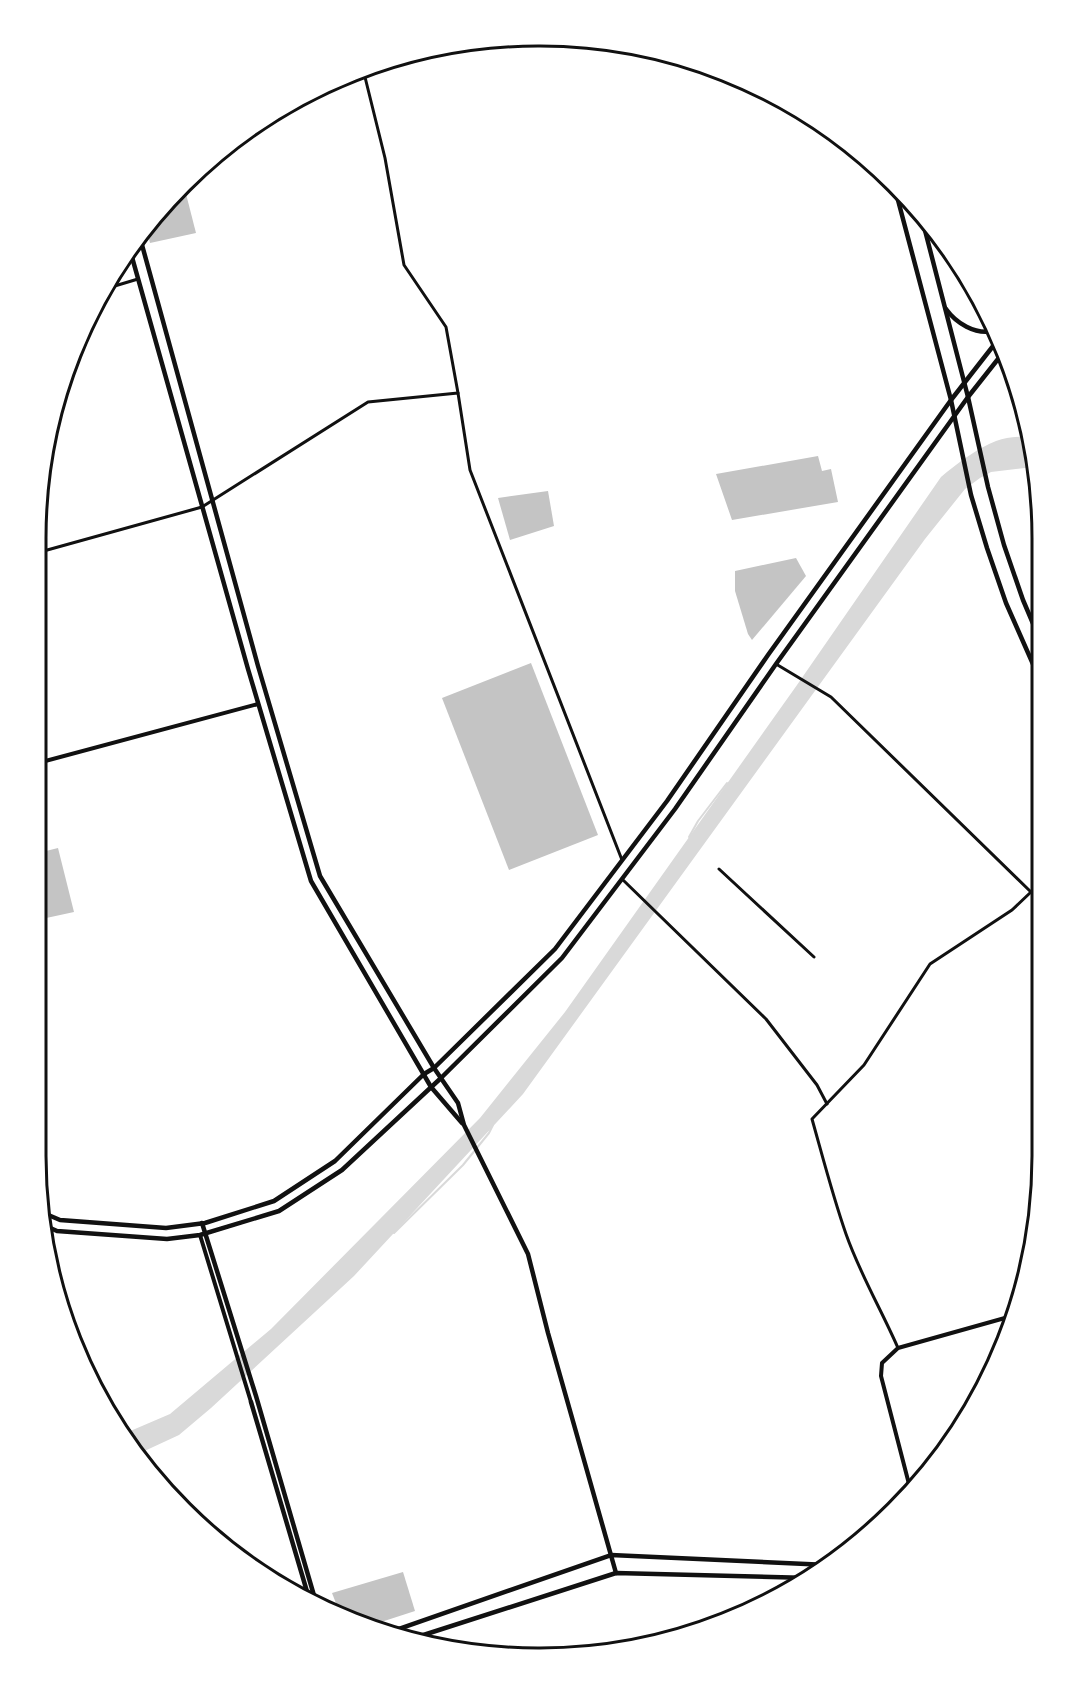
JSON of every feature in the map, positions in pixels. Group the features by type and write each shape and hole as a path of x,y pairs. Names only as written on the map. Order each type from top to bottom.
{"main road":[{"path":"899,203 951,400 971,495 1006,603 1032,662"},
{"path":"926,234 968,397 988,487 1004,545 1032,621"},
{"path":"143,247 212,501 320,876 434,1068 458,1103 464,1125 528,1254 616,1573"},
{"path":"133,261 311,880 431,1087 464,1125"},
{"path":"945,308 955,319 979,332 986,332"},
{"path":"51,1216 60,1220 166,1228 202,1223 274,1201 335,1161 555,949 667,801 768,655 964,382 992,347"},
{"path":"52,1229 167,1239 203,1234 279,1211 342,1170 441,1078 562,958 675,809 776,663 954,416 997,360"},
{"path":"202,1223 203,1234 256,1396 314,1594"},
{"path":"251,1402 307,1590"},
{"path":"400,1628 611,1555 813,1565"},
{"path":"424,1635 616,1573 793,1578"}],"street":[{"path":"365,79 385,158 404,264 446,327 470,470 622,860"},
{"path":"117,285 138,279"},
{"path":"46,550 202,507 368,402 458,393"},
{"path":"776,663 831,697 1031,892 1011,910 930,964 864,1065 812,1119 847,1235 870,1292 898,1348"},
{"path":"46,761 259,704"},
{"path":"719,869 814,957"},
{"path":"622,879 766,1019 817,1084 827,1104"},
{"path":"203,1234 251,1402"},
{"path":"908,1482 881,1376 882,1363 898,1348 1003,1318"}],"shaded area":[{"path":"1021,437 1026,468 991,472 965,489 925,539 523,1094 354,1276 179,1435 145,1451 131,1431 170,1414 271,1329 480,1118 565,1012 941,477 967,457 989,444"}],"building":[{"path":"186,196 196,233 150,243 149,238"},
{"path":"818,456 822,471 831,469 838,502 732,520 716,474"},
{"path":"548,491 554,526 510,540 498,498"},
{"path":"796,558 806,576 752,640 748,634 735,591 735,571"},
{"path":"531,663 598,835 509,870 442,698"},
{"path":"58,848 74,912 46,918 46,851"},
{"path":"403,1572 415,1611 381,1622 337,1605 332,1593"}],"waterway":[{"path":"689,837 698,821 727,783"},
{"path":"394,1233 463,1165 493,1125"}]}
